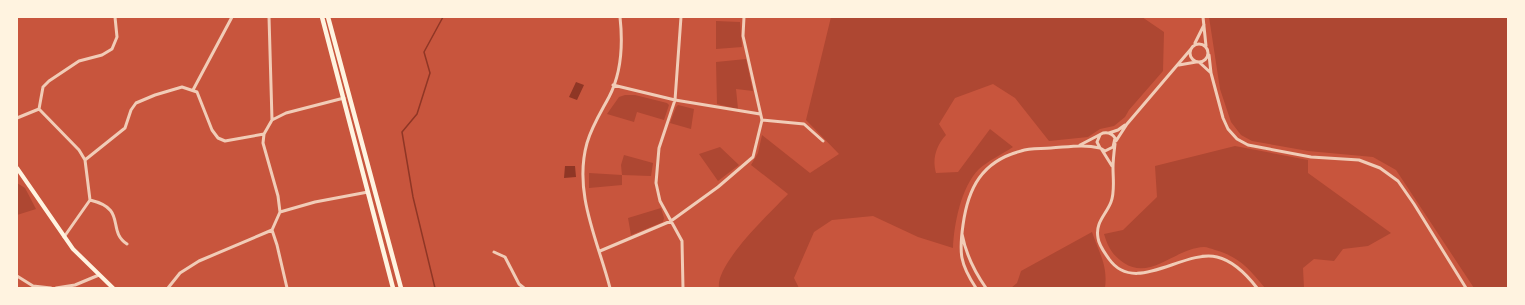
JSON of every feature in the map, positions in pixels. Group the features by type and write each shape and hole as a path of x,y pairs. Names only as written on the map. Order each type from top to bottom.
{"main road":[{"path":"322,17 393,288"},
{"path":"328,17 401,288"},
{"path":"18,170 64,237 85,262 113,288"}],"street":[{"path":"39,109 43,87 49,81 79,61 102,55 112,49 117,37 115,17"},
{"path":"193,90 232,17"},
{"path":"269,17 272,120 264,134 263,143 265,155 278,196 280,212 272,230 287,288"},
{"path":"610,288 600,251 587,215 584,190 584,168 587,144 596,120 610,96 613,85 622,47 620,17"},
{"path":"681,17 675,100 659,148 656,183 660,201 682,241 683,288"},
{"path":"600,251 671,221 718,187 753,157 762,120 742,36 744,17"},
{"path":"1203,17 1211,73 1223,118 1228,129 1237,139 1248,145 1311,157 1359,160 1380,168 1398,181 1466,288"},
{"path":"976,288 961,258 960,240 969,194 979,177 990,166 1005,157 1022,150 1080,145 1108,150 1115,143 1126,124 1195,44 1205,24"},
{"path":"1195,44 1201,43 1206,46"},
{"path":"1190,49 1191,58 1211,73"},
{"path":"1177,66 1205,60 1209,55"},
{"path":"613,85 675,100 760,114"},
{"path":"85,160 125,128 131,110 136,103 155,94 182,87 197,92 212,130 218,138 225,141 264,134"},
{"path":"272,120 286,113 344,98"},
{"path":"17,118 39,109"},
{"path":"39,109 79,150 85,160 90,200 64,237"},
{"path":"762,120 804,124 823,140"},
{"path":"1080,145 1100,135 1118,130 1126,124"},
{"path":"1109,133 1113,136 1115,143 1113,196 1111,203 1100,220 1098,238 1102,250 1113,264 1127,272 1146,274 1192,257 1216,256 1235,264 1257,288"},
{"path":"1100,135 1097,142 1113,167"},
{"path":"280,212 315,202 368,192"},
{"path":"90,200 108,208 114,214 119,238 126,244"},
{"path":"168,288 180,273 199,261 272,230"},
{"path":"962,232 967,255 976,274 986,288"},
{"path":"494,252 505,257 519,284 524,288"},
{"path":"56,288 75,285 100,275"},
{"path":"17,276 36,288"},
{"path":"33,286 51,288"}],"shaded area":[{"path":"831,17 1142,17 1164,32 1163,71 1129,110 1125,117 1114,126 1100,129 1088,137 1049,141 1015,98 993,84 955,98 939,124 946,135 937,148 934,163 936,173 958,172 990,129 1013,147 979,169 967,186 957,217 953,248 918,237 873,216 832,220 814,232 794,278 799,288 719,288 720,278 735,252 758,225 788,194 751,165 758,153 762,135 810,173 839,154 806,120"},
{"path":"1209,17 1508,17 1508,288 1474,288 1396,170 1373,157 1308,151 1252,141 1241,135 1231,122 1220,89"},
{"path":"716,21 740,22 742,47 716,49"},
{"path":"746,59 753,91 736,89 738,109 717,104 716,62"},
{"path":"576,82 584,85 577,100 569,97"},
{"path":"625,95 635,95 667,103 669,105 664,120 637,112 634,122 607,114 619,97"},
{"path":"678,105 694,109 691,129 670,123"},
{"path":"1235,146 1308,160 1308,173 1391,233 1368,246 1343,249 1334,261 1314,259 1303,268 1304,288 1265,288 1249,269 1238,260 1207,247 1183,252 1154,266 1144,268 1134,268 1124,263 1113,254 1104,234 1123,230 1157,197 1155,166"},
{"path":"720,147 739,165 718,181 699,154"},
{"path":"624,155 653,163 651,176 622,175 621,165"},
{"path":"565,166 575,166 576,177 564,178"},
{"path":"589,173 622,175 622,185 589,188"},
{"path":"17,183 25,188 36,209 17,215"},
{"path":"661,208 664,218 663,222 631,235 628,218"},
{"path":"1092,232 1104,266 1106,280 1105,288 1011,288 1017,283 1021,271"}],"waterway":[{"path":"435,288 413,197 402,132 417,114 430,73 424,52 443,17"}]}
